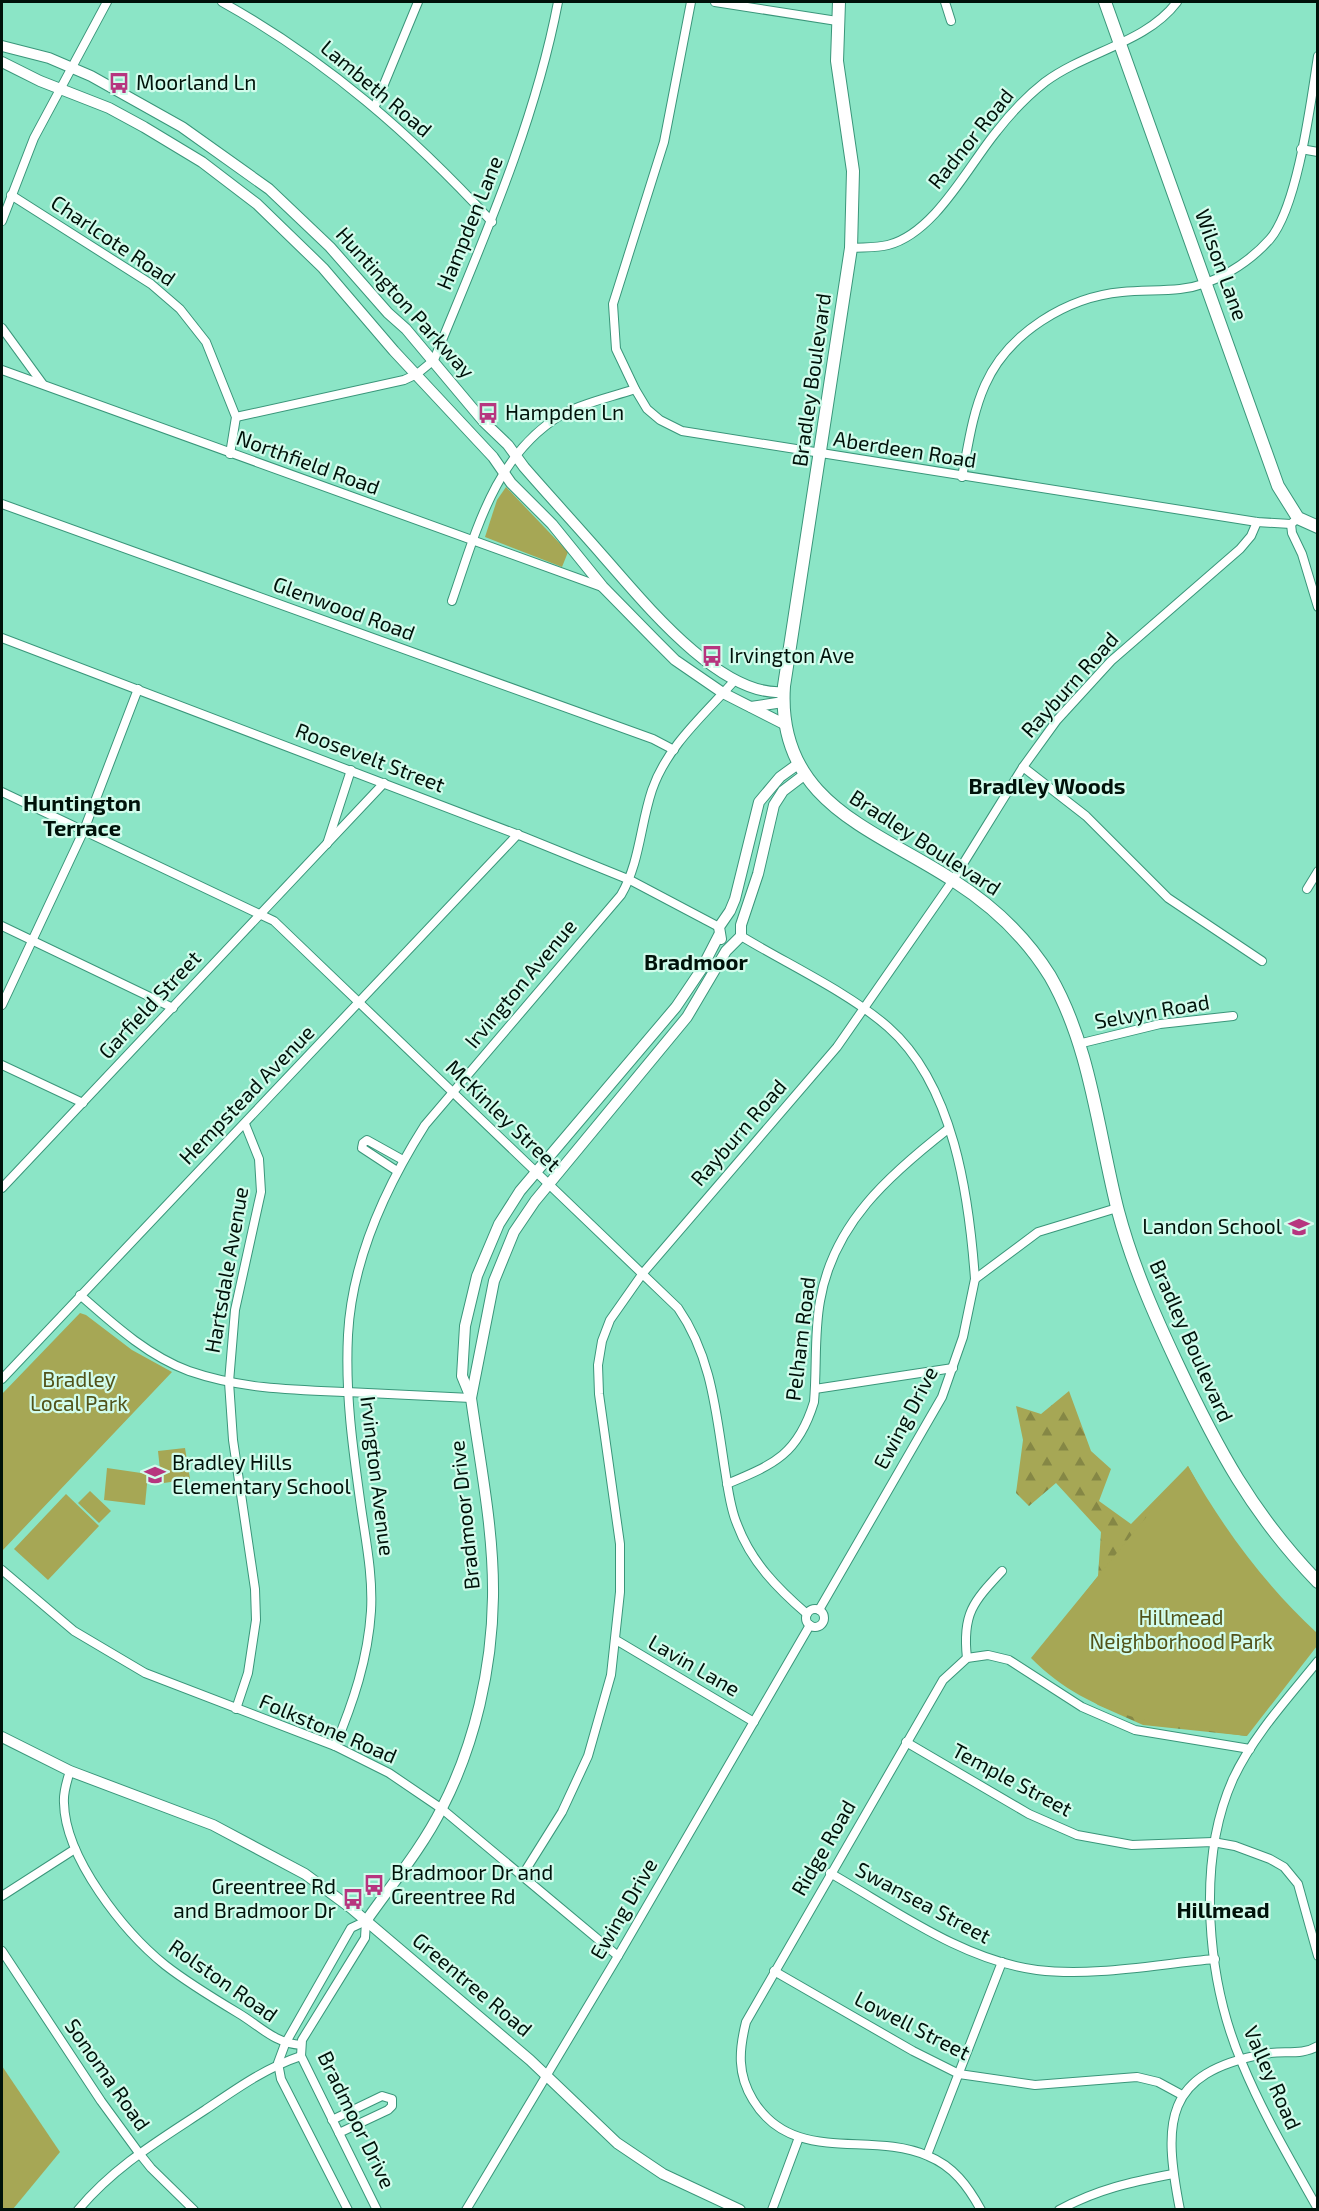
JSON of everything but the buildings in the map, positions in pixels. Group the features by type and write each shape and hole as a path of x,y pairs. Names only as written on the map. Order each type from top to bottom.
{"main road":[{"name":"Bradley Boulevard","path":"839,2 837,61 852,171 851,248 783,697 786,725 801,769 824,799 846,818 953,880 997,913 1027,944 1059,994 1078,1044 1117,1208 1129,1248 1148,1297 1219,1448 1262,1517 1317,1582"},
{"name":"Wilson Lane","path":"1105,2 1207,281 1278,486 1295,521"},
{"path":"1295,521 1317,527"}],"street":[{"path":"2,221 34,138 58,89 107,2"},
{"name":"Lambeth Road","path":"222,2 321,63 375,106 443,169 492,222"},
{"path":"375,106 418,2"},
{"name":"Hampden Lane","path":"236,417 404,380 417,374 434,360 492,222 539,82 558,2"},
{"name":"Aberdeen Road","path":"691,2 664,142 613,304 616,349 635,390 647,409 660,420 682,431 821,455 1257,522 1295,521"},
{"path":"715,2 837,21"},
{"path":"945,2 951,21"},
{"name":"Radnor Road","path":"851,248 888,245 924,225 997,130 1028,96 1070,66 1145,31 1170,11 1177,2"},
{"name":"Huntington Parkway","path":"2,46 70,67 91,76 182,127 269,189 330,247 434,360 465,400 503,439 515,456 668,628 699,655 735,680 757,690 783,697"},
{"path":"962,477 969,440 986,383 1016,342 1031,328 1059,310 1092,297 1120,292 1183,289 1207,281 1239,267 1270,238 1286,211 1301,149 1317,56"},
{"name":"Huntington Parkway","path":"2,62 58,89 109,108 170,142 257,204 323,268 552,524 603,587 675,660 723,693 786,725"},
{"path":"1301,149 1317,152"},
{"name":"Charlcote Road","path":"11,195 151,284 180,309 206,342 236,417"},
{"path":"2,328 42,384"},
{"name":"Northfield Road","path":"2,370 603,587"},
{"path":"452,601 473,541 503,471 515,456 531,439 563,415 635,390"},
{"path":"230,454 236,417"},
{"name":"Glenwood Road","path":"2,504 652,739 674,750"},
{"path":"1295,521 1292,533 1302,554 1317,607"},
{"name":"Rayburn Road","path":"522,1876 562,1812 588,1756 611,1675 620,1593 620,1544 598,1394 598,1365 602,1341 610,1320 643,1273 837,1047 953,880 1023,767 1057,720 1111,661 1240,549 1251,536 1257,522"},
{"path":"603,587 618,573"},
{"name":"Roosevelt Street","path":"2,638 518,834 630,880 720,927"},
{"name":"Irvington Avenue","path":"335,1746 359,1681 371,1610 370,1570 347,1392 348,1334 357,1273 374,1218 403,1160 425,1125 621,895 630,880 637,860 653,789 674,750 735,680"},
{"path":"2,1005 84,830 138,689"},
{"path":"751,707 783,697"},
{"path":"1023,767 1086,816 1168,898 1262,961"},
{"name":"Bradmoor Drive","path":"377,2210 301,2056 301,2045 364,1938 366,1921 442,1809 476,1717 492,1628 491,1543 471,1398 462,1376 465,1326 477,1276 499,1224 536,1173 676,1007 700,970 733,905 744,870 759,802 780,777 801,769"},
{"name":"Bradmoor Drive","path":"471,1398 483,1329 503,1257 514,1232 549,1184 687,1017 738,935 758,874 774,805 801,769"},
{"name":"Garfield Street","path":"326,847 351,770"},
{"name":"Garfield Street","path":"2,1188 384,783"},
{"name":"McKinley Street","path":"2,792 273,921 678,1308 702,1349 710,1373 727,1484 736,1524 754,1558 782,1593 807,1614"},
{"name":"Hempstead Avenue","path":"2,1379 518,834"},
{"path":"1307,890 1317,871"},
{"path":"738,935 724,941 720,927 732,919 738,935 864,1010 888,1027 918,1060 933,1088 965,1188 972,1229 975,1279"},
{"path":"2,926 173,1008"},
{"name":"Selvyn Road","path":"1078,1044 1160,1024 1233,1016"},
{"path":"2,1065 83,1104"},
{"name":"Hartsdale Avenue","path":"236,1709 252,1656 256,1620 255,1589 233,1440 229,1382 235,1310 261,1192 259,1159 245,1124"},
{"name":"Pelham Road","path":"727,1484 778,1461 795,1443 810,1417 815,1389 820,1302 826,1272 840,1241 856,1214 875,1192 948,1129"},
{"path":"397,1171 367,1154 362,1148 363,1143 367,1140 403,1160"},
{"path":"975,1279 1038,1232 1117,1208"},
{"name":"Ewing Drive","path":"819,1610 933,1414 953,1368 963,1337 975,1279"},
{"path":"80,1295 117,1328 151,1351 188,1370 229,1382 267,1390 471,1398"},
{"path":"815,1389 953,1368"},
{"name":"Folkstone Road","path":"2,1570 74,1631 145,1673 335,1746 390,1773 442,1809 618,1956"},
{"path":"1002,1571 976,1599 970,1610 964,1634 967,1658 988,1655 1009,1660 1082,1707 1136,1730 1250,1749"},
{"path":"814,1609 819,1610 823,1615 823,1622 817,1627 810,1625 807,1621 807,1614 814,1609"},
{"name":"Ewing Drive","path":"466,2210 618,1956 810,1625"},
{"name":"Lavin Lane","path":"616,1640 754,1722"},
{"name":"Ridge Road","path":"967,1658 943,1680 906,1742 746,2022 739,2047 740,2068 747,2091 759,2111 778,2128 798,2140 907,2150 927,2155 959,2176 981,2210"},
{"name":"Valley Road","path":"1317,1661 1250,1749 1228,1791 1213,1842 1210,1902 1215,1959 1227,2020 1241,2061 1262,2108 1317,2209"},
{"name":"Greentree Road","path":"2,1737 70,1771 176,1810 242,1838 305,1874 366,1921 547,2076 603,2132 630,2153 672,2179 740,2210"},
{"name":"Temple Street","path":"906,1742 1029,1814 1077,1835 1132,1845 1213,1842 1235,1846 1284,1867 1298,1884 1304,1898 1317,1956"},
{"name":"Rolston Road","path":"70,1771 64,1803 75,1849 97,1887 124,1923 163,1964 190,1984 285,2044 301,2045"},
{"path":"2,1896 75,1849"},
{"name":"Swansea Street","path":"831,1873 948,1941 978,1955 1035,1970 1076,1972 1215,1959"},
{"name":"Bradmoor Drive","path":"278,2064 285,2044 351,1928 366,1921"},
{"name":"Sonoma Road","path":"2,1951 101,2102 151,2168 194,2210"},
{"path":"927,2155 1002,1962"},
{"name":"Lowell Street","path":"774,1971 913,2051 959,2073 1035,2085 1137,2076 1158,2082 1182,2095"},
{"path":"1180,2210 1173,2174 1171,2126 1182,2095 1202,2075 1264,2054 1305,2052 1317,2046"},
{"path":"78,2210 99,2185 139,2153 278,2064 301,2056"},
{"path":"278,2064 281,2079 348,2210"},
{"path":"332,2120 382,2096 392,2099 392,2106 387,2110 339,2133"},
{"path":"772,2210 798,2140"},
{"path":"1059,2210 1085,2196 1116,2185 1173,2174"}],"green space":[{"path":"506,487 568,552 562,567 485,537 497,500"},
{"name":"Bradley Local Park","path":"80,1313 86,1315 132,1350 172,1372 2,1551 2,1394"},
{"name":"Hillmead Neighborhood Park","path":"1069,1391 1091,1451 1111,1469 1099,1501 1131,1524 1188,1466 1248,1576 1247,1736 1143,1725 1098,1705 1033,1659 1098,1576 1101,1532 1056,1483 1029,1506 1016,1493 1023,1440 1016,1406 1041,1414"},
{"path":"185,1448 190,1479 151,1485 153,1476 160,1470 158,1451"},
{"name":"Hillmead Neighborhood Park","path":"1188,1466 1246,1555 1298,1615 1317,1633 1317,1646 1247,1736 1159,1723 1105,1707 1055,1679 1031,1658"},
{"path":"107,1468 148,1474 145,1505 104,1500"},
{"path":"90,1491 111,1511 99,1523 78,1503"},
{"path":"66,1494 99,1526 48,1580 14,1549"},
{"path":"2,2066 60,2152 13,2209 2,2209"}],"place":[{"name":"Moorland Ln","path":"119,83"},
{"name":"Hampden Ln","path":"488,413"},
{"name":"Irvington Ave","path":"712,656"},
{"name":"Landon School","path":"1299,1227"},
{"name":"Bradley Hills Elementary School","path":"155,1475"},
{"name":"Bradmoor Dr and Greentree Rd","path":"374,1885"},
{"name":"Greentree Rd and Bradmoor Dr","path":"353,1899"}],"district":[{"name":"Bradley Woods","path":"1047,786"},
{"name":"Huntington Terrace","path":"82,816"},
{"name":"Bradmoor","path":"696,962"},
{"name":"Hillmead","path":"1223,1910"}]}
